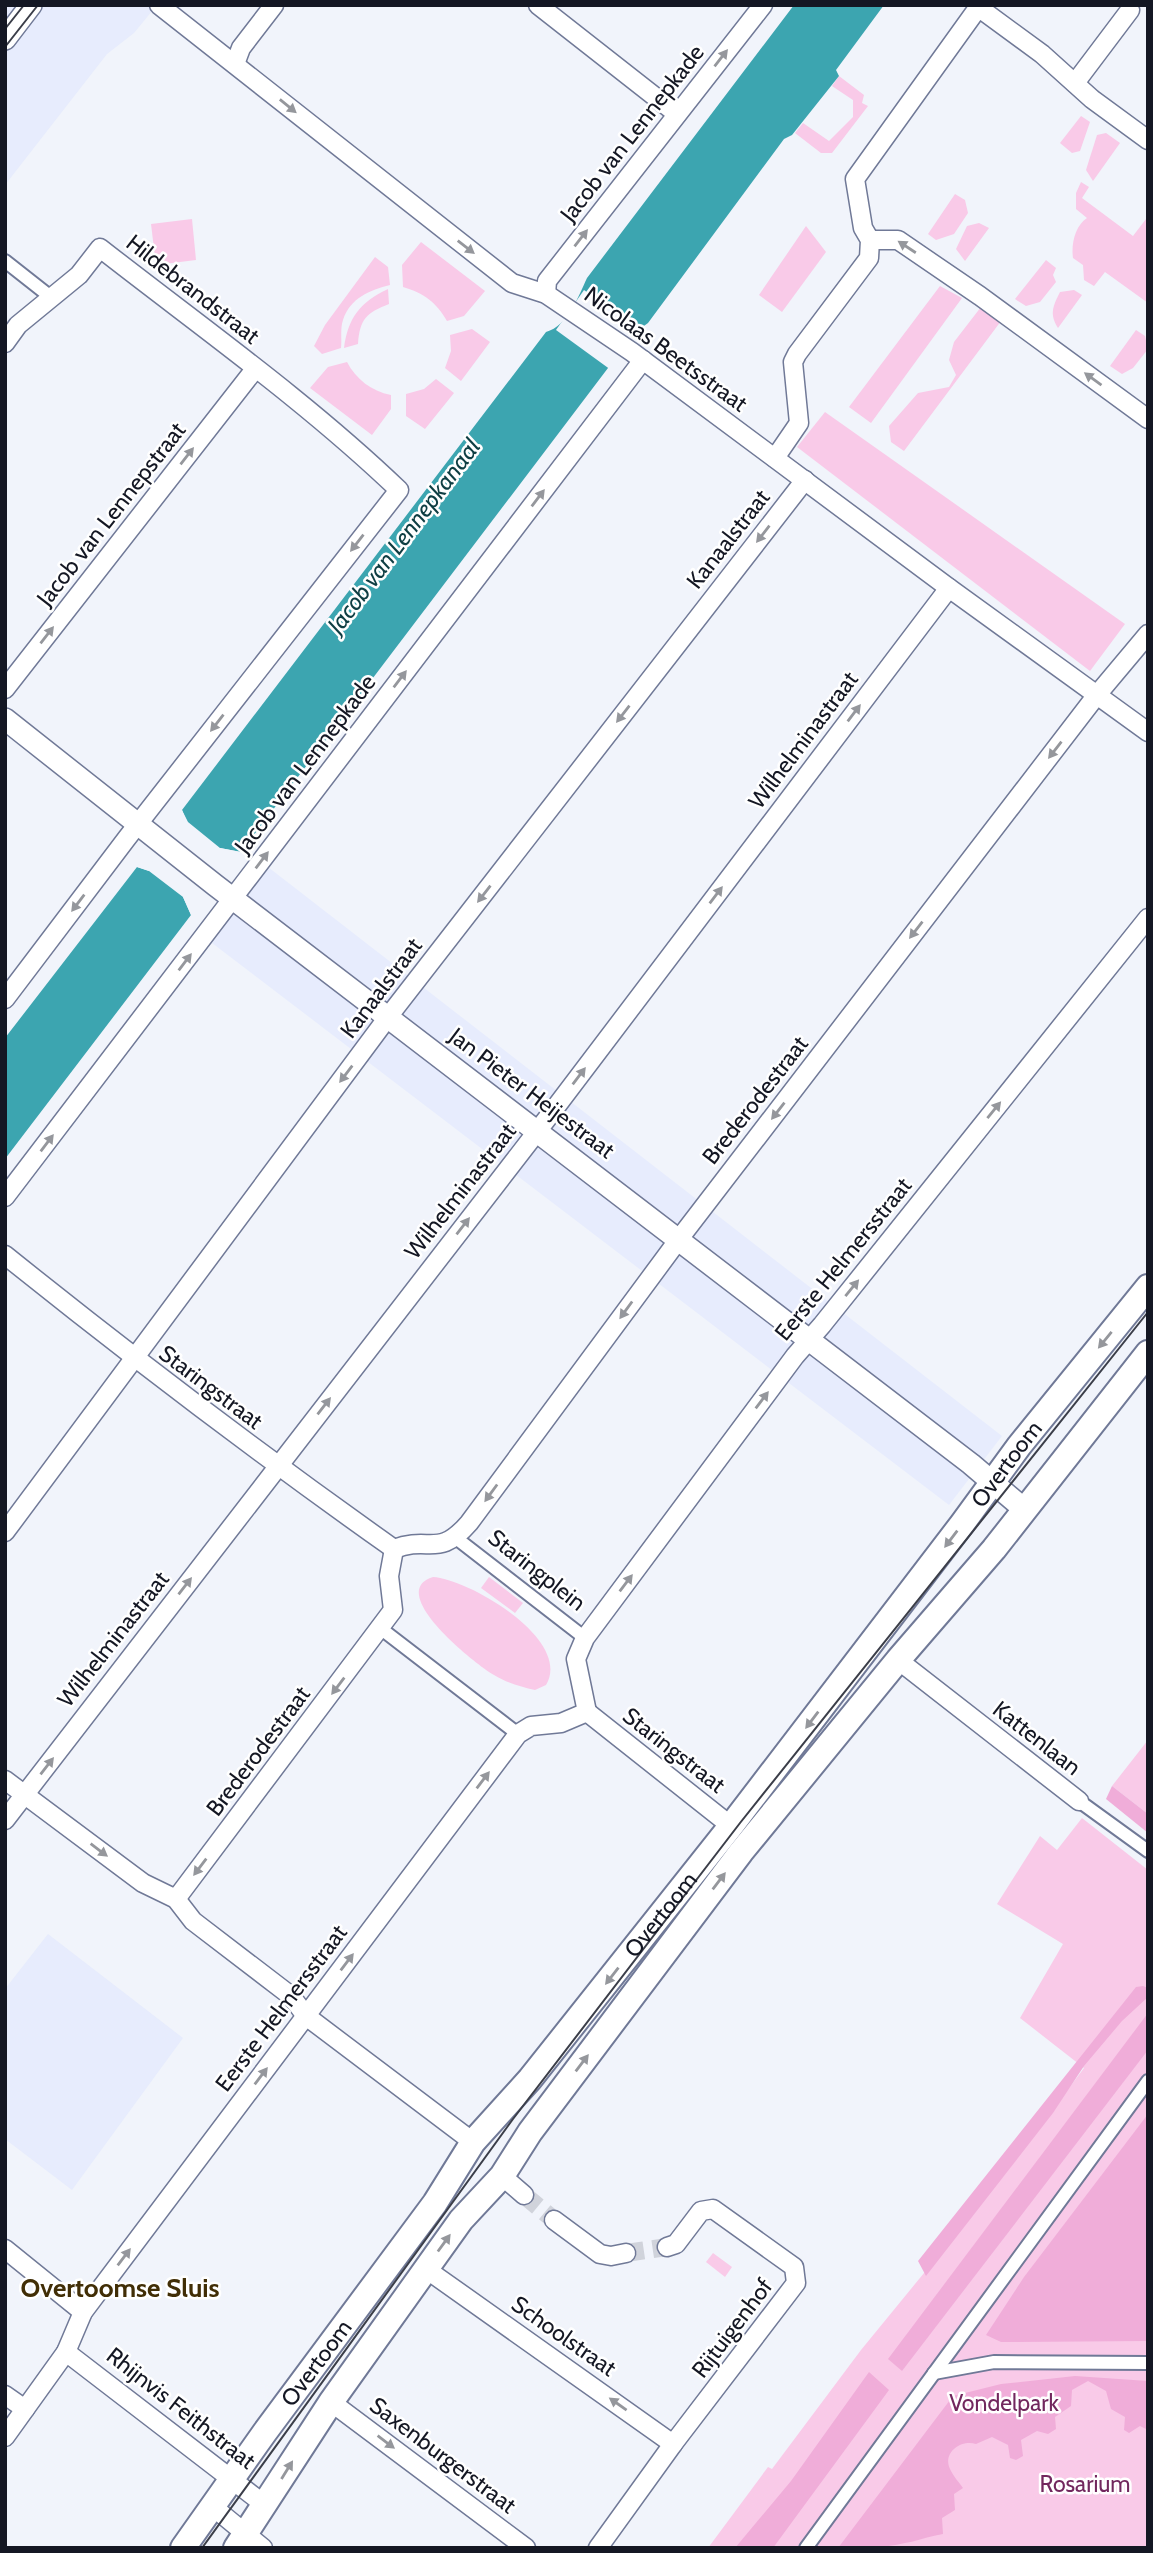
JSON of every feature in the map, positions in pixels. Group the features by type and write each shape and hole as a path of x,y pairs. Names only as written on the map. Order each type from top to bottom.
{"main road":[{"name":"Overtoom","path":"183,2548 232,2477 435,2203 473,2142 530,2079 731,1826 1019,1446 1148,1287"},
{"name":"Overtoom","path":"248,2543 265,2505 331,2402 461,2220 502,2176 530,2132 741,1852 1025,1510 1148,1353"}],"street":[{"path":"5,39 31,5"},
{"name":"Nicolaas Beetsstraat","path":"159,5 512,283 553,298 638,356 949,588 1148,732"},
{"path":"235,64 241,48 274,5"},
{"path":"538,5 677,114"},
{"name":"Jacob van Lennepkade","path":"553,298 547,281 763,5"},
{"path":"775,458 799,423 793,362 869,258 870,240 863,228 855,179 975,12 982,10 1042,54 1092,99 1148,140"},
{"path":"1075,83 1130,10"},
{"path":"870,240 898,240 980,296 1148,419"},
{"name":"Hildebrandstraat","path":"52,299 105,247 256,369 276,382 374,464 399,489 139,823"},
{"path":"5,261 52,299 19,325 5,343"},
{"name":"Jacob van Lennepkade","path":"5,1197 233,898 638,356"},
{"name":"Jacob van Lennepstraat","path":"5,689 256,369"},
{"name":"Kanaalstraat","path":"5,1532 388,1017 805,480"},
{"name":"Wilhelminastraat","path":"5,1820 537,1130 949,588"},
{"name":"Brederodestraat","path":"456,1538 679,1239 1096,696 1148,634"},
{"name":"Jan Pieter Heijestraat","path":"5,719 215,885 679,1239 1025,1510"},
{"path":"5,999 139,823"},
{"name":"Eerste Helmersstraat","path":"585,1637 808,1340 1146,924"},
{"name":"Staringstraat","path":"5,1255 134,1359 394,1549"},
{"name":"Staringplein","path":"394,1549 415,1544 438,1545 456,1538 585,1637 576,1659 587,1712"},
{"path":"394,1549 390,1576 393,1610 379,1632 384,1632 518,1734 531,1726 561,1723 587,1712"},
{"name":"Brederodestraat","path":"176,1899 379,1632"},
{"name":"Kattenlaan","path":"898,1660 1079,1801 1148,1851"},
{"name":"Staringstraat","path":"587,1712 731,1826"},
{"name":"Eerste Helmersstraat","path":"5,2437 66,2352 83,2312 518,1734"},
{"path":"5,1780 144,1884 176,1899 193,1921 290,1996 306,2016 473,2142"},
{"path":"806,2548 1148,2081"},
{"path":"502,2176 524,2195"},
{"name":"Rijtuigenhof","path":"598,2548 673,2444 796,2284 794,2267 713,2209 701,2211 676,2244 667,2247"},
{"path":"554,2220 600,2254 611,2256 626,2253"},
{"path":"5,2249 83,2312"},
{"name":"Schoolstraat","path":"426,2269 673,2444"},
{"name":"Rhijnvis Feithstraat","path":"66,2352 265,2505"},
{"path":"934,2373 993,2362 1148,2363"},
{"path":"5,2395 25,2409"},
{"name":"Saxenburgerstraat","path":"331,2402 526,2548"},
{"path":"212,2507 248,2543"}],"shaded area":[{"path":"5,5 157,5 134,33 107,54 5,185"},
{"path":"268,867 1002,1436 949,1505 212,943"},
{"path":"48,1934 183,2038 72,2190 5,2139 5,1989"}],"green space":[{"path":"839,76 864,95 862,103 868,106 832,153 821,153 795,133 803,123 829,141 853,117 853,100 832,86"},
{"path":"1081,116 1090,122 1080,151 1072,153 1060,143"},
{"path":"1106,133 1120,143 1093,181 1086,170 1097,135"},
{"path":"1081,182 1089,187 1082,198 1133,236 1146,219 1148,220 1148,303 1105,272 1094,286 1084,280 1083,265 1073,258 1073,241 1077,230 1087,218 1076,209 1076,193"},
{"path":"955,194 965,200 968,213 954,234 936,240 928,234"},
{"path":"192,219 196,260 156,265 151,224"},
{"path":"979,223 989,228 965,261 956,249 967,226"},
{"path":"806,226 826,252 782,312 759,295"},
{"path":"421,242 485,291 464,316 447,321 429,299 403,287 402,265"},
{"path":"375,257 388,267 390,285 368,292 350,306 343,320 341,348 322,354 314,346 325,325"},
{"path":"1046,260 1056,268 1053,275 1056,282 1040,302 1026,306 1015,299"},
{"path":"940,286 962,298 871,423 849,407"},
{"path":"388,289 389,304 366,318 360,328 358,344 344,348 357,312 370,299"},
{"path":"1074,290 1082,295 1058,328 1053,314 1055,302 1060,292"},
{"path":"981,307 1001,321 904,451 891,442 889,426 918,393 949,387 956,375 949,360 954,342"},
{"path":"472,329 490,342 461,381 445,368 451,351 450,335"},
{"path":"1136,330 1145,336 1148,349 1133,368 1122,374 1110,366"},
{"path":"347,362 365,383 377,391 391,395 391,409 372,435 310,388 328,367"},
{"path":"436,379 454,393 425,429 406,416 406,394 424,389"},
{"path":"825,412 1125,624 1090,671 797,447"},
{"path":"433,1577 470,1588 492,1600 532,1632 545,1649 550,1668 546,1685 535,1690 504,1680 484,1669 454,1644 426,1612 419,1597 421,1585"},
{"path":"489,1577 523,1603 515,1613 481,1588"},
{"path":"1148,1740 1148,1814 1112,1786"},
{"path":"1112,1786 1148,1814 1148,1833 1106,1799"},
{"name":"Vondelpark","path":"1082,1818 1148,1870 1148,2548 708,2548 768,2467 772,2469 861,2350 1005,2174 1084,2068 1020,2018 1063,1944 997,1904 1040,1836 1057,1850"},
{"path":"1136,1987 1148,1988 1148,1997 1122,2021 1084,2066 1053,2113 926,2276 918,2261"},
{"path":"1148,2013 1148,2050 902,2371 888,2359"},
{"path":"1148,2114 1148,2341 1001,2342 986,2335 1024,2277"},
{"path":"713,2253 732,2267 725,2277 706,2262"},
{"path":"869,2372 889,2390 773,2548 735,2548 791,2481"},
{"path":"1075,2376 1148,2381 1148,2430 1140,2426 1129,2433 1124,2430 1125,2417 1111,2409 1106,2391 1088,2381 1072,2390 1071,2406 1055,2417 1056,2429 1048,2434 1037,2431 1021,2440 1023,2456 1016,2460 1010,2458 1008,2445 992,2437 976,2444 965,2443 951,2452 948,2463 951,2472 963,2488 954,2494 955,2510 942,2518 943,2534 888,2546 838,2548 953,2396 1001,2384"}],"water":[{"name":"Jacob van Lennepkanaal","path":"794,5 884,5 836,70 839,76 792,135 784,139 648,323 637,331 608,368 241,852 220,848 183,897 191,915 5,1159 5,1038 137,867 149,871 187,823 182,810 546,332 554,329 567,317 587,278"}],"pier":[{"path":"584,290 641,331 611,370 556,330"},
{"path":"182,810 188,822 220,848 241,852 239,855 222,852 187,897 194,912 191,915 183,897 149,871 137,867 139,864 148,867 184,822 180,813"}],"tunnel":[{"path":"524,2195 554,2220"},
{"path":"626,2253 667,2247"}],"tram line":[{"path":"5,29 24,5"},
{"path":"5,47 38,5"},
{"path":"202,2548 513,2119 740,1823 1148,1312"}],"district":[{"name":"Overtoomse Sluis","path":"120,2288"}],"park label":[{"name":"Rosarium","path":"1085,2484"}]}
